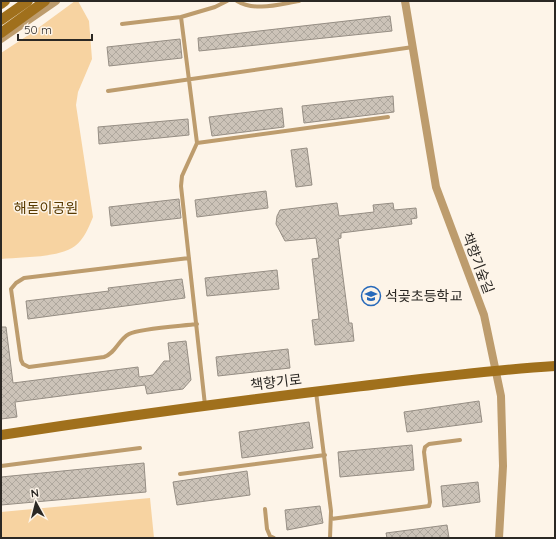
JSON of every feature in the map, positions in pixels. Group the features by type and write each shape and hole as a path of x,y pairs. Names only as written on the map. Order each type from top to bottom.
{"street":[{"path":"1,4 5,1"},
{"path":"1,20 28,1"},
{"path":"1,33 45,1"},
{"path":"1,39 56,1"},
{"name":"책향기숲길","path":"405,1 414,47 436,187 484,316 501,396 503,466 499,538"},
{"name":"책향기로","path":"1,435 205,405 316,391 496,370 555,366"}],"lane":[{"path":"122,24 181,17 215,8 226,1"},
{"path":"237,1 246,6 255,7 299,1"},
{"path":"181,17 197,143 182,176 181,186 205,405"},
{"path":"108,91 189,78 414,47"},
{"path":"197,143 388,117"},
{"path":"189,258 24,278 16,283 11,289 21,360 23,364 29,367 104,357 113,351 123,338 132,332 197,324"},
{"path":"316,391 325,455 331,519 330,538"},
{"path":"331,519 429,506 430,502 424,452 425,447 429,444 460,440"},
{"path":"1,466 140,448"},
{"path":"180,474 325,455"},
{"path":"265,509 267,529 270,536 274,538"}],"green space":[{"name":"해돋이공원","path":"75,1 78,1 89,21 92,59 78,92 76,105 93,217 81,240 68,250 50,255 1,259 1,53"},
{"path":"150,498 154,538 1,538 1,512"}],"building":[{"path":"390,16 392,31 199,51 198,38"},
{"path":"180,39 182,58 109,66 107,47"},
{"path":"393,96 394,112 304,123 302,106"},
{"path":"282,108 284,127 212,136 209,117"},
{"path":"188,119 189,135 99,144 98,127"},
{"path":"307,148 312,185 296,187 291,150"},
{"path":"266,191 268,208 197,217 195,200"},
{"path":"179,199 181,218 111,226 109,207"},
{"path":"337,203 339,216 374,212 373,205 393,203 394,210 416,208 417,218 411,219 412,224 341,233 341,238 338,239 349,323 352,323 354,341 315,345 312,320 319,319 312,259 319,258 316,238 285,241 276,224 277,216 280,210"},
{"path":"277,270 279,289 207,296 205,278"},
{"path":"182,279 185,298 28,319 26,301 109,291 108,288"},
{"path":"1,327 6,327 13,383 138,367 139,377 153,375 164,361 170,361 168,343 186,341 191,380 183,389 147,394 145,385 15,402 17,417 1,419"},
{"path":"288,349 290,368 218,376 216,357"},
{"path":"479,401 482,422 407,432 404,412"},
{"path":"309,422 313,448 242,458 239,432"},
{"path":"412,445 414,470 340,477 338,452"},
{"path":"144,463 146,492 1,505 1,477"},
{"path":"247,471 250,495 177,505 173,482"},
{"path":"478,482 480,502 443,507 441,486"},
{"path":"320,506 323,523 287,530 285,510"},
{"path":"447,525 449,538 387,538 386,533"}],"place":[{"name":"석곶초등학교","path":"371,296"}]}
